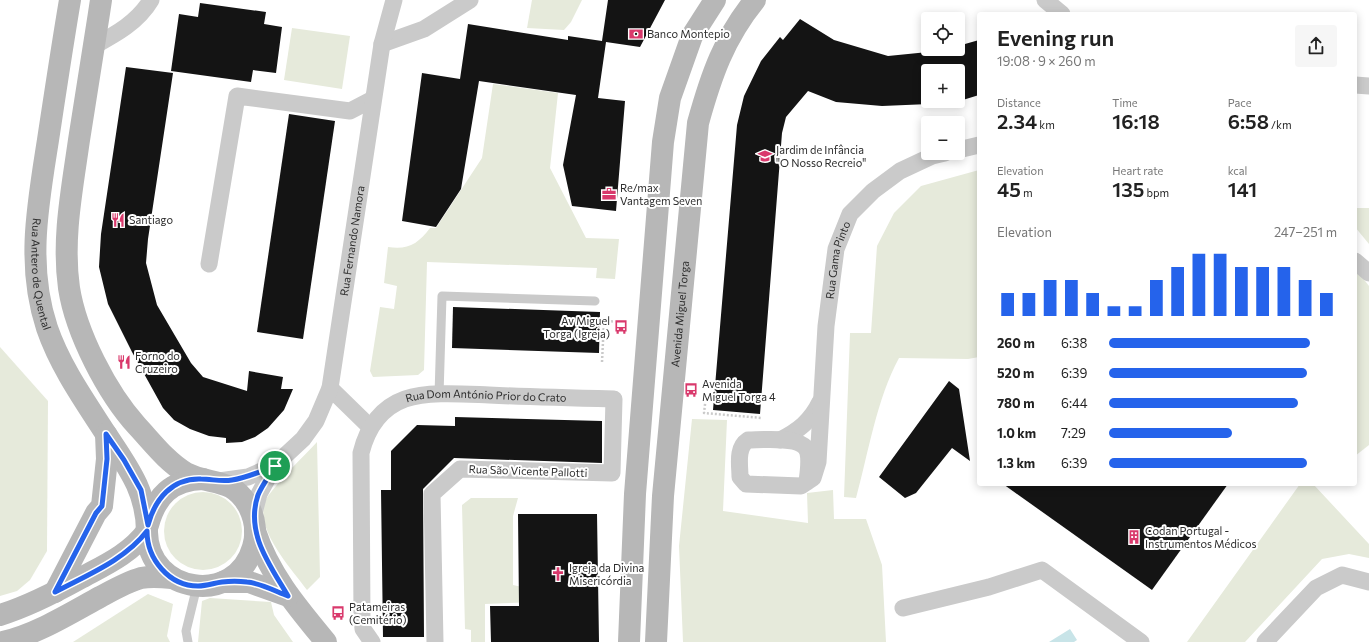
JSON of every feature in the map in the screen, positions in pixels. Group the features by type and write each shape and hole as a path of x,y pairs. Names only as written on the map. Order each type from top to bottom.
{"main road":[{"name":"Rua Antero de Quental","path":"70,0 36,214 35,272 37,288 47,328 68,375 124,460 141,490 149,547 154,559 162,570 172,578 197,586 210,586 222,582 234,575 243,566 250,555 254,543 254,524"},
{"path":"101,0 69,206 66,257 70,292 91,355 108,386 127,415 158,449 174,464 187,473 230,487 240,495 254,524 261,549 288,596 326,642"},
{"path":"629,642 635,494 663,142 670,98 684,58 692,36 714,0"},
{"name":"Avenida Miguel Torga","path":"656,642 663,496 698,123 714,69 737,24 755,0"},
{"path":"55,592 96,513 102,506 107,459 106,434"},
{"name":"Rua Antero de Quental","path":"147,528 152,509 169,489 180,482 211,480"},
{"path":"0,615 24,607 55,592 127,552 139,542 147,528"},
{"path":"3,642 15,639 53,623 124,584 142,578 172,578"},
{"path":"222,582 249,582 288,596"}],"street":[{"path":"94,46 121,32 145,11 151,0"},
{"name":"Rua Fernando Namora","path":"275,466 303,439 316,421 330,388 382,44 394,0"},
{"path":"382,44 424,29 470,0"},
{"path":"1045,0 1060,12"},
{"path":"1357,86 1369,86"},
{"path":"209,264 237,96 350,111 373,99"},
{"path":"965,148 977,145"},
{"name":"Rua Gama Pinto","path":"807,482 808,452 801,443 780,440 748,440 742,443 740,451 740,478 746,484 801,486 807,482 813,478 818,462 826,326 836,249 850,214 873,191 900,171 923,160"},
{"path":"1357,263 1369,273"},
{"path":"330,388 370,427"},
{"name":"Rua Dom António Prior do Crato","path":"369,639 362,619 361,453 370,427 378,417 389,407 404,399 418,396 439,395 614,400"},
{"name":"Rua Gama Pinto","path":"780,440 795,432 808,422 822,398"},
{"name":"Rua São Vicente Pallotti","path":"435,642 432,494 460,469 612,474 614,400"},
{"path":"211,480 248,477 275,466"},
{"path":"254,524 259,494 275,466"},
{"path":"903,608 989,587 1042,570 1141,642"},
{"path":"1265,642 1316,588 1342,575 1369,582"}],"lane":[{"path":"439,395 442,296 595,301"},
{"path":"188,642 186,631 197,586"}],"path":[{"path":"602,362 604,322 626,322"},
{"path":"706,396 704,413 769,419"}],"shaded area":[{"path":"532,0 582,0 571,22 564,30 527,28"},
{"path":"292,28 350,36 342,89 284,80"},
{"path":"493,84 558,93 550,168 586,238 619,239 615,279 596,278 597,268 427,262 424,370 418,375 373,377 370,371 380,307 394,309 397,286 384,283 388,247 407,247 417,242 430,228 436,228 482,158"},
{"path":"977,171 977,357 968,359 899,358 891,374 879,408 856,498 844,497 850,333 871,333 877,246 894,213 921,186"},
{"path":"1357,208 1369,208 1369,244 1357,229"},
{"path":"1357,271 1369,286 1369,445 1357,454"},
{"path":"0,347 48,401 47,551 30,580 17,591 0,596"},
{"path":"692,419 727,420 723,511 808,523 807,493 833,490 834,519 866,519 882,565 886,642 683,642 679,546"},
{"path":"317,442 320,577 307,590 274,545 264,519 264,507 268,496 273,489"},
{"path":"1299,486 1315,486 1369,544 1369,558 1349,554 1322,559 1245,642 1187,642"},
{"path":"195,492 211,492 225,498 236,509 242,523 242,539 236,553 225,564 211,570 195,570 181,564 170,553 164,539 164,523 170,509 181,498"},
{"path":"471,498 518,498 513,516 513,585 536,590 536,602 485,604 485,642 471,642 471,630 465,629 462,505"},
{"path":"148,594 173,604 167,636 170,642 73,642"},
{"path":"210,598 271,602 274,615 293,642 198,642 202,601"}],"water":[{"path":"1070,629 1077,640 1074,642 1049,642"}],"building":[{"path":"608,0 665,0 640,47 606,42 598,98 625,101 616,211 572,206 563,165 576,95 479,81 461,189 436,227 402,221 422,73 460,79 468,24 568,40 568,36 602,41"},
{"path":"200,3 266,12 264,24 282,27 276,73 253,70 251,82 171,71 179,14 198,17"},
{"path":"800,19 834,40 888,56 921,53 921,56 965,56 965,44 977,41 977,96 965,99 965,64 921,64 921,104 882,106 836,102 808,91 786,117 782,133 760,414 713,410 737,125 744,96 761,61 780,37 783,40"},
{"path":"126,67 173,73 148,239 146,263 157,305 191,363 203,377 247,391 249,371 283,377 281,389 293,389 284,410 268,428 255,437 242,442 226,443 226,438 209,436 190,429 174,420 163,408 132,352 108,304 99,267 101,234"},
{"path":"289,114 335,121 303,339 257,332"},
{"path":"453,307 600,312 599,353 452,348"},
{"path":"949,381 959,389 970,461 952,448 916,493 905,498 879,477"},
{"path":"455,417 602,421 602,463 454,458 423,489 424,637 383,637 381,490 391,490 391,451 417,425 455,426"},
{"name":"Codan Portugal - Instrumentos Médicos","path":"1006,486 1227,486 1152,590"},
{"name":"Igreja da Divina Misericórdia","path":"518,514 597,514 599,642 491,642 490,606 519,606"}],"place":[{"name":"Banco Montepio","path":"636,34"},
{"name":"Jardim de Infância \"O Nosso Recreio\"","path":"765,156"},
{"name":"Re/max Vantagem Seven","path":"609,194"},
{"name":"Santiago","path":"118,220"},
{"name":"Av Miguel Torga (Igreja)","path":"621,327"},
{"name":"Forno do Cruzeiro","path":"124,362"},
{"name":"Avenida Miguel Torga 4","path":"691,390"},
{"name":"Codan Portugal - Instrumentos Médicos","path":"1134,537"},
{"name":"Igreja da Divina Misericórdia","path":"558,574"},
{"name":"Patameiras (Cemitério)","path":"338,613"}],"route":[{"path":"106,434 124,460 141,490 148,525 152,509 160,498 169,489 180,482 203,478 219,481 232,480 248,477 275,466 259,494 253,517 255,530 261,549 267,562 288,596 249,582 222,582 210,586 197,586 172,578 162,570 154,559 149,547 147,531 139,542 127,552 55,592 90,528 96,513 102,506 104,474 107,459 106,434"}]}
